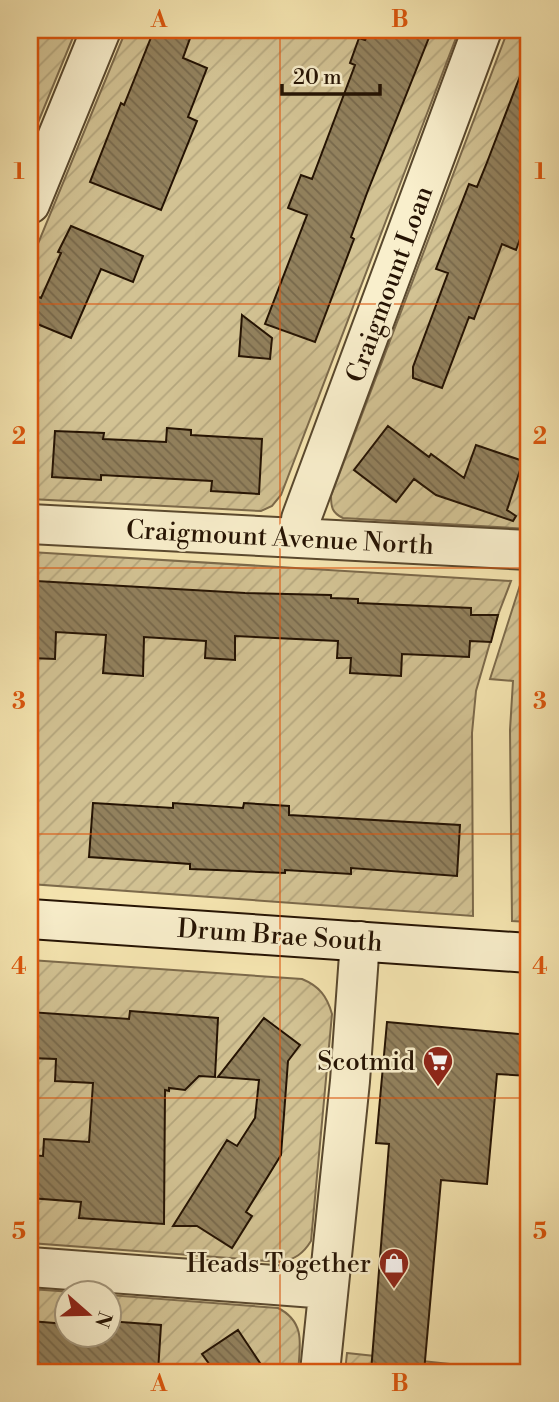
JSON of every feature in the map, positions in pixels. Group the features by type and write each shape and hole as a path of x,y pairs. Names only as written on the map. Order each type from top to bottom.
{"street":[{"path":"30,204 101,30"},
{"name":"Craigmount Loan","path":"300,538 301,519 482,30"},
{"name":"Craigmount Avenue North","path":"30,524 529,550"},
{"name":"Drum Brae South","path":"30,919 529,953"},
{"path":"320,1372 350,1081 360,941"},
{"path":"30,1267 328,1289"}],"shaded area":[{"path":"30,30 76,30 30,142"},
{"path":"126,30 459,30 281,495 272,506 261,511 30,499 30,263"},
{"path":"508,30 529,30 529,529 343,518 333,509 331,496"},
{"path":"30,552 511,581 476,691 472,733 473,916 30,884"},
{"path":"521,582 529,583 529,922 512,921 510,730 513,681 490,679"},
{"path":"30,960 302,979 322,992 332,1014 311,1241 302,1253 281,1262 30,1243"},
{"path":"30,1289 52,1291 52,1350 122,1350 122,1296 278,1308 293,1320 300,1344 298,1372 30,1372"},
{"path":"347,1353 477,1367 476,1372 345,1372"}],"building":[{"path":"154,30 193,30 183,58 207,68 188,117 197,121 161,210 90,182"},
{"path":"370,30 432,30 367,193 351,237 354,239 315,342 265,324 307,215 288,208 301,175 312,179 355,65 350,63 359,38 365,40"},
{"path":"527,58 529,214 516,250 502,244 474,319 469,317 442,388 413,378 413,367 448,273 436,269 469,184 477,187"},
{"path":"71,226 143,256 133,282 101,269 71,338 30,321 30,294 41,298"},
{"path":"242,315 272,338 270,359 239,356"},
{"path":"388,426 429,457 431,454 464,478 476,445 523,461 507,510 516,516 513,521 436,495 414,479 396,502 354,470"},
{"path":"167,428 191,430 191,435 262,439 259,494 211,491 212,481 101,475 101,480 52,477 55,431 104,433 103,439 166,442"},
{"path":"36,581 331,595 331,598 358,599 358,603 471,608 471,615 498,615 491,642 470,641 469,657 402,654 401,676 350,673 351,658 337,658 338,641 235,636 235,660 205,658 206,641 144,637 143,676 103,673 106,635 56,632 55,659 30,658 30,613 33,613"},
{"path":"93,803 173,808 173,803 243,808 244,803 289,806 289,815 460,825 457,876 351,868 351,874 190,869 190,864 89,857"},
{"path":"130,1011 218,1018 215,1077 199,1076 185,1090 165,1090 164,1224 79,1218 81,1202 30,1198 30,1155 43,1156 44,1139 89,1142 93,1083 55,1081 56,1059 30,1058 30,1012 129,1019"},
{"path":"264,1018 300,1045 288,1061 281,1155 246,1212 252,1216 232,1248 197,1226 173,1226 227,1140 237,1146 255,1118 259,1080 218,1077"},
{"path":"387,1022 529,1035 529,1076 497,1074 487,1184 441,1180 424,1372 371,1372 389,1144 376,1143"},
{"path":"30,1321 52,1323 52,1350 122,1350 122,1322 161,1325 158,1372 30,1367"},
{"path":"238,1330 266,1372 215,1372 202,1354"}],"place":[{"name":"Scotmid","path":"438,1088"},
{"name":"Heads Together","path":"394,1290"}]}
